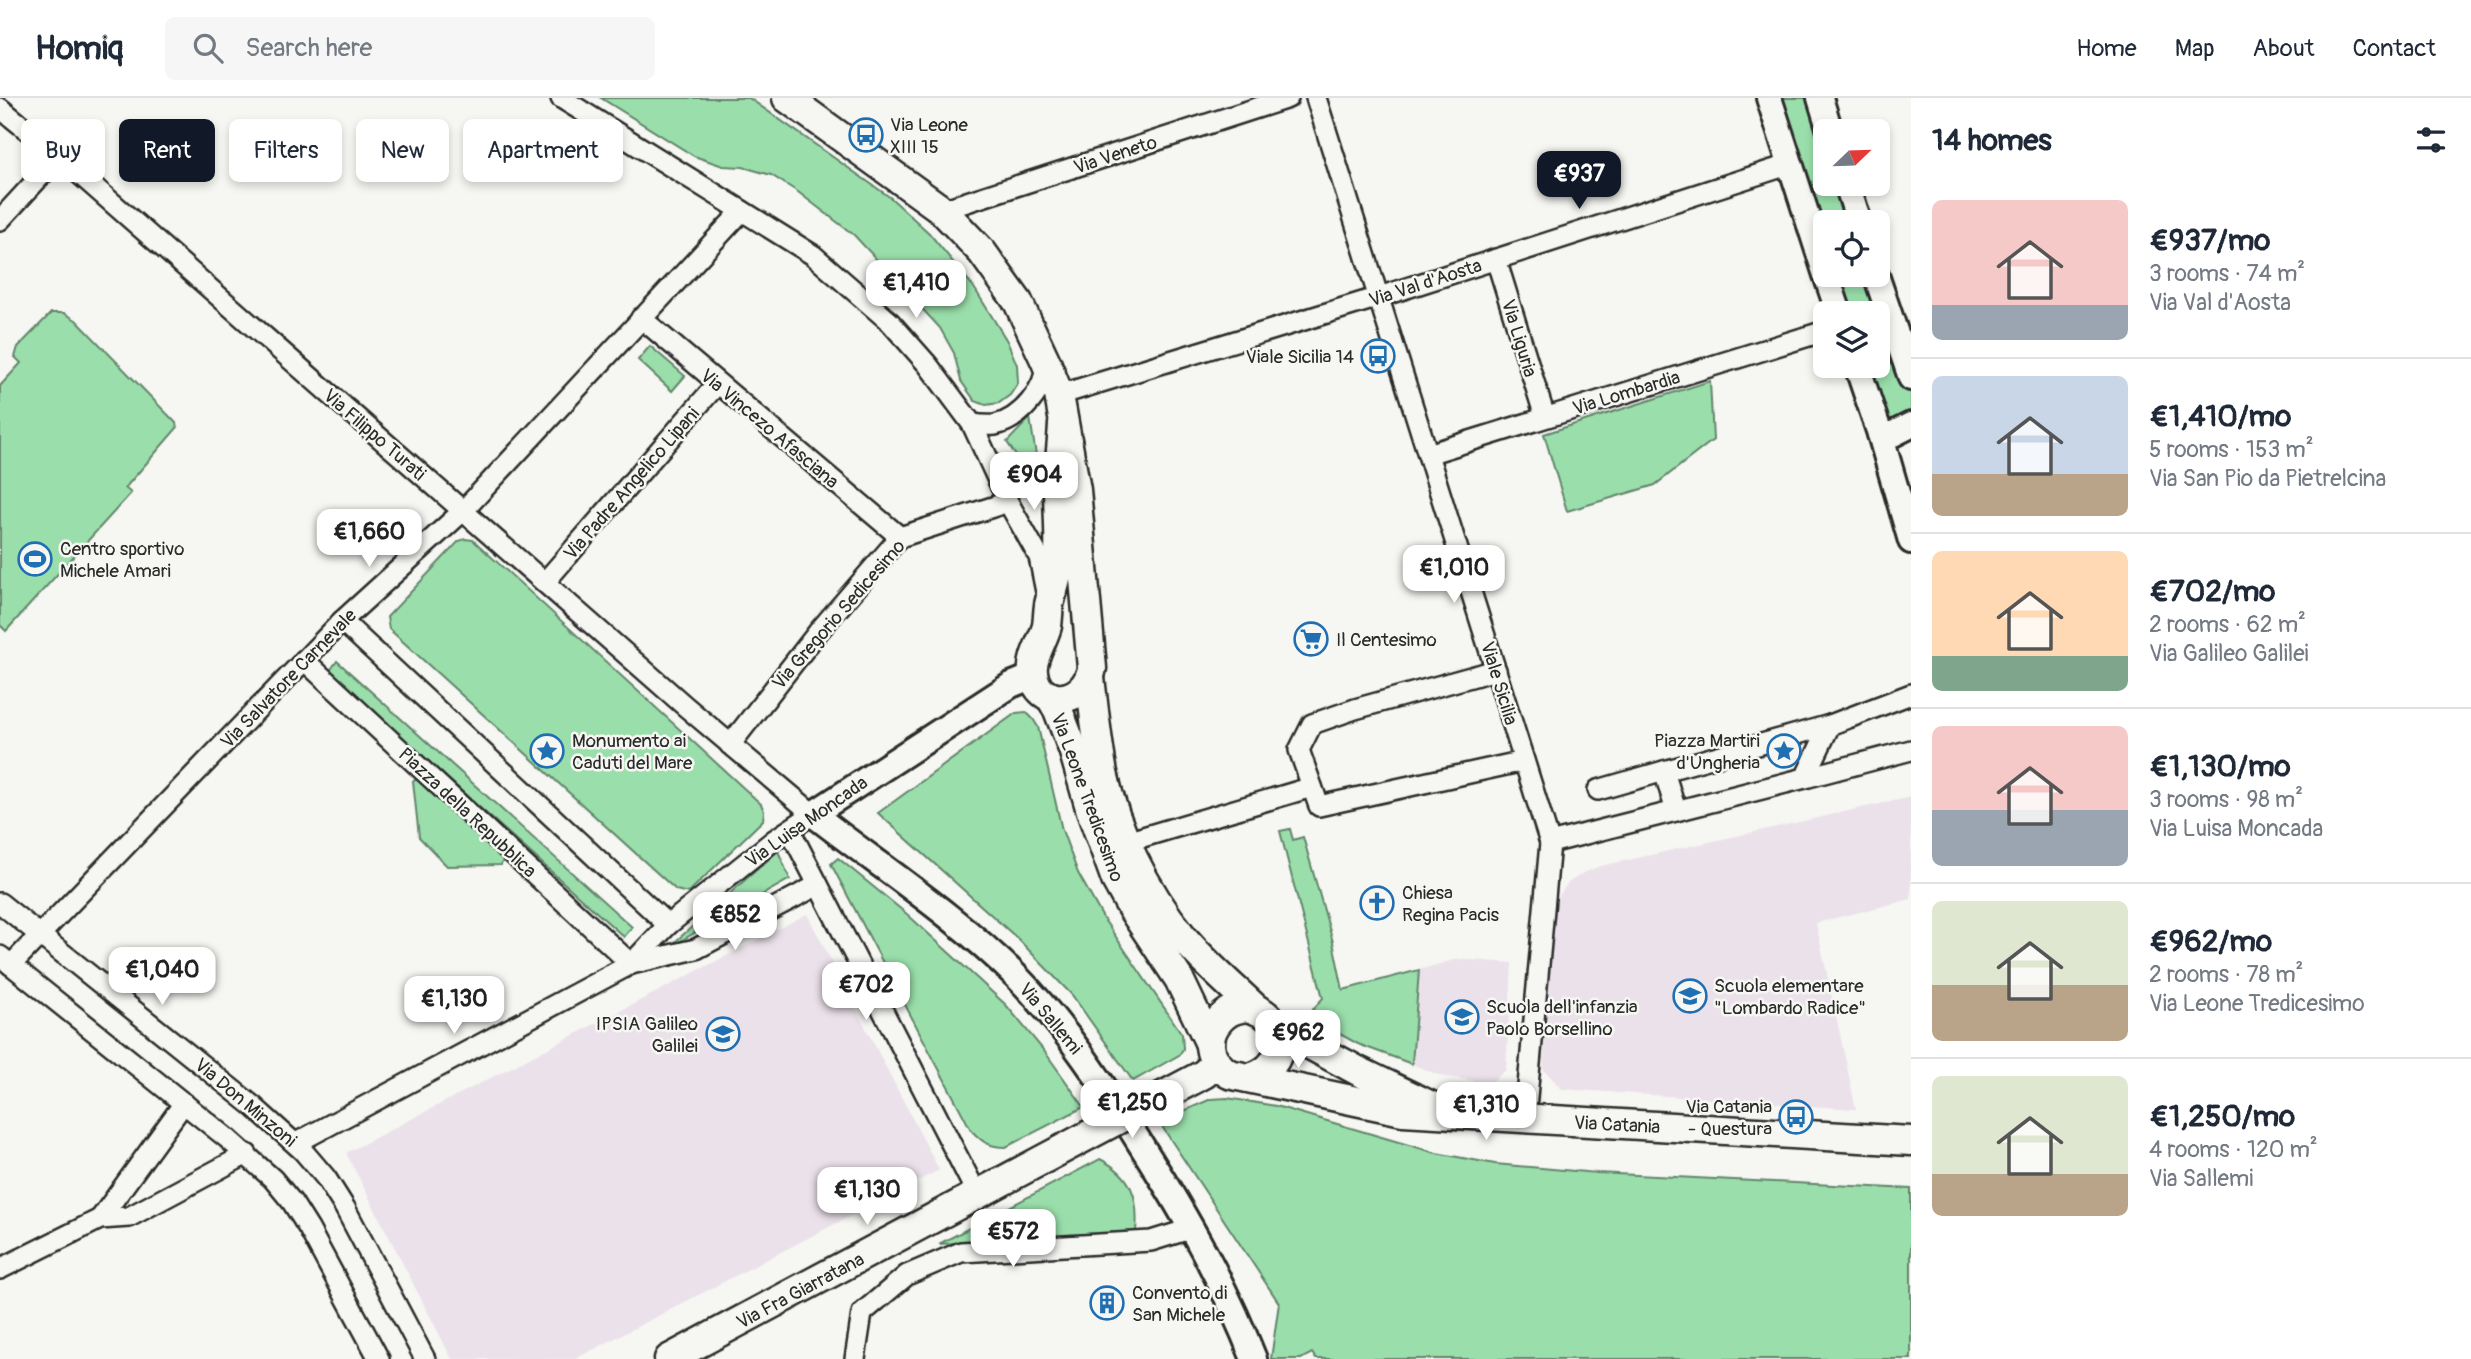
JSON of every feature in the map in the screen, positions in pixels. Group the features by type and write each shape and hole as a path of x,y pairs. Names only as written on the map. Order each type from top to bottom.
{"main road":[{"path":"787,98 942,210 982,252 1018,302 1046,362 1059,395 1063,424 1058,486 1059,553 1047,624 1040,648 1033,660 1041,686 1069,698 1079,693 1090,668 1077,643 1069,640 1052,641 1040,648"},
{"name":"Via Leone Tredicesimo","path":"1063,424 1076,490 1090,668 1103,773 1126,842 1145,880 1181,935 1267,1018 1360,1072 1450,1115"},
{"name":"Via Leone Tredicesimo","path":"1041,686 1058,710 1116,880 1180,979 1213,1054"},
{"path":"1247,1008 1267,1018 1279,1036 1276,1059 1269,1069 1250,1078 1229,1074 1213,1054 1212,1032 1217,1022 1225,1014 1247,1008"},
{"name":"Via Fra Giarratana","path":"669,1359 1204,1074 1213,1054"},
{"name":"Via Catania","path":"1250,1078 1403,1111 1911,1141"}],"street":[{"path":"561,98 813,256 890,322 928,365 972,424 1008,502 1039,557 1048,608"},
{"name":"Via Veneto","path":"942,210 1288,98"},
{"name":"Viale Sicilia","path":"1316,98 1550,843 1525,1119"},
{"path":"1769,98 1813,233"},
{"path":"1820,98 1826,119"},
{"name":"Via Filippo Turati","path":"0,108 21,125"},
{"name":"Via Val d'Aosta","path":"1059,395 1379,297 1791,164"},
{"path":"0,220 35,182"},
{"name":"Via Filippo Turati","path":"89,182 730,745 813,814"},
{"name":"Via Salvatore Carnevale","path":"6,960 40,935 342,621 464,510 742,211"},
{"name":"Via Liguria","path":"1496,259 1545,417"},
{"name":"Via Vincezo Afasciana","path":"641,318 900,537"},
{"path":"1890,328 1911,377"},
{"name":"Via Lombardia","path":"1428,454 1813,335"},
{"path":"972,424 997,424 1014,415 1038,391 1046,376 1046,362"},
{"path":"1861,378 1911,541"},
{"name":"Via Padre Angelico Lipani","path":"545,582 718,384"},
{"path":"1880,433 1893,433 1911,425"},
{"path":"1896,489 1901,471 1911,464"},
{"name":"Via Gregorio Sedicesimo","path":"730,745 818,632 900,537 1008,502"},
{"path":"342,621 668,925"},
{"name":"Piazza della Repubblica","path":"304,660 631,964"},
{"path":"1496,670 1312,724 1299,750 1319,806 1524,761"},
{"name":"Via Luisa Moncada","path":"296,1143 631,964 668,925 813,814 1000,692 1041,686"},
{"path":"1598,790 1830,725 1911,694"},
{"path":"1805,778 1830,725"},
{"path":"1550,843 1911,750"},
{"path":"1664,771 1676,811"},
{"path":"1126,842 1312,787"},
{"name":"Via Sallemi","path":"813,814 987,949 1032,993 1071,1039 1098,1075 1193,1228 1233,1304 1254,1359"},
{"path":"790,830 978,1196"},
{"path":"631,964 696,949 818,885"},
{"name":"Via Don Minzoni","path":"0,903 253,1105 296,1143 326,1178 345,1208 425,1359"},
{"name":"Via Don Minzoni","path":"6,960 247,1154 273,1179 309,1229 379,1359"},
{"path":"100,1219 184,1103"},
{"path":"0,1269 100,1219 128,1217 247,1154"},
{"path":"855,1359 862,1313 907,1275 961,1252 1151,1241 1193,1228"}],"shaded area":[{"name":"Scuola elementare \"Lombardo Radice\"","path":"1911,797 1911,899 1816,923 1856,1109 1562,1089 1543,1069 1553,918 1558,897 1568,883 1601,866"},
{"name":"IPSIA Galileo Galilei","path":"807,914 939,1170 575,1359 452,1359 346,1153"},
{"name":"Scuola dell'infanzia Paolo Borsellino","path":"1457,959 1512,963 1506,1070 1490,1083 1441,1076 1412,1064 1419,970"}],"green space":[{"path":"601,98 749,98 891,198 929,233 973,286 1007,341 1017,365 1018,383 1010,395 999,403 986,405 975,401 961,381 954,353 940,328 854,235 798,192 771,175 743,167 723,166 694,156"},
{"path":"1772,98 1821,98 1824,119 1813,119 1813,196 1853,196 1857,210 1813,210 1813,227"},
{"path":"1832,287 1882,287 1886,301 1837,301"},
{"path":"1890,312 1911,377 1911,423 1893,434 1864,378 1890,378"},
{"name":"Centro sportivo Michele Amari","path":"51,313 64,313 76,320 176,423 177,428 125,488 131,493 6,631 0,625 0,386 21,363 15,357 18,347"},
{"path":"650,346 685,376 672,391 638,360"},
{"path":"1710,381 1713,440 1655,485 1567,511 1544,434"},
{"path":"1030,418 1040,480 1033,482 1007,442"},
{"path":"473,540 761,804 764,811 763,820 688,893 676,890 389,629 387,617 459,541"},
{"path":"337,661 632,927 624,937 329,672"},
{"path":"1026,712 1038,727 1062,830 1078,873 1103,918 1182,1034 1183,1049 1179,1055 1133,1081 1072,995 1018,939 878,813 1016,713"},
{"path":"418,779 503,860 501,865 447,866 419,837 413,781"},
{"path":"1290,829 1293,840 1303,837 1333,942 1343,990 1419,970 1412,1064 1358,1044 1307,1016 1323,998 1280,831"},
{"path":"778,851 790,879 668,948"},
{"path":"838,858 908,915 1006,1005 1045,1052 1084,1107 1006,1147 990,1145 971,1130 831,864"},
{"path":"1227,1098 1276,1106 1436,1153 1495,1164 1597,1173 1911,1189 1911,1359 1316,1359 1312,1353 1301,1359 1271,1359 1279,1303 1159,1122 1211,1099"},
{"path":"1100,1159 1120,1172 1131,1188 1136,1208 1136,1232 939,1244"}],"place":[{"name":"Via Leone XIII 15","path":"866,135"},
{"name":"Viale Sicilia 14","path":"1378,356"},
{"name":"Centro sportivo Michele Amari","path":"35,559"},
{"name":"Il Centesimo","path":"1311,639"},
{"name":"Monumento ai Caduti del Mare","path":"547,751"},
{"name":"Piazza Martiri d'Ungheria","path":"1784,751"},
{"name":"Chiesa Regina Pacis","path":"1377,903"},
{"name":"Scuola elementare \"Lombardo Radice\"","path":"1690,996"},
{"name":"Scuola dell'infanzia Paolo Borsellino","path":"1462,1017"},
{"name":"IPSIA Galileo Galilei","path":"723,1034"},
{"name":"Via Catania - Questura","path":"1796,1117"},
{"name":"Convento di San Michele","path":"1107,1303"}]}
